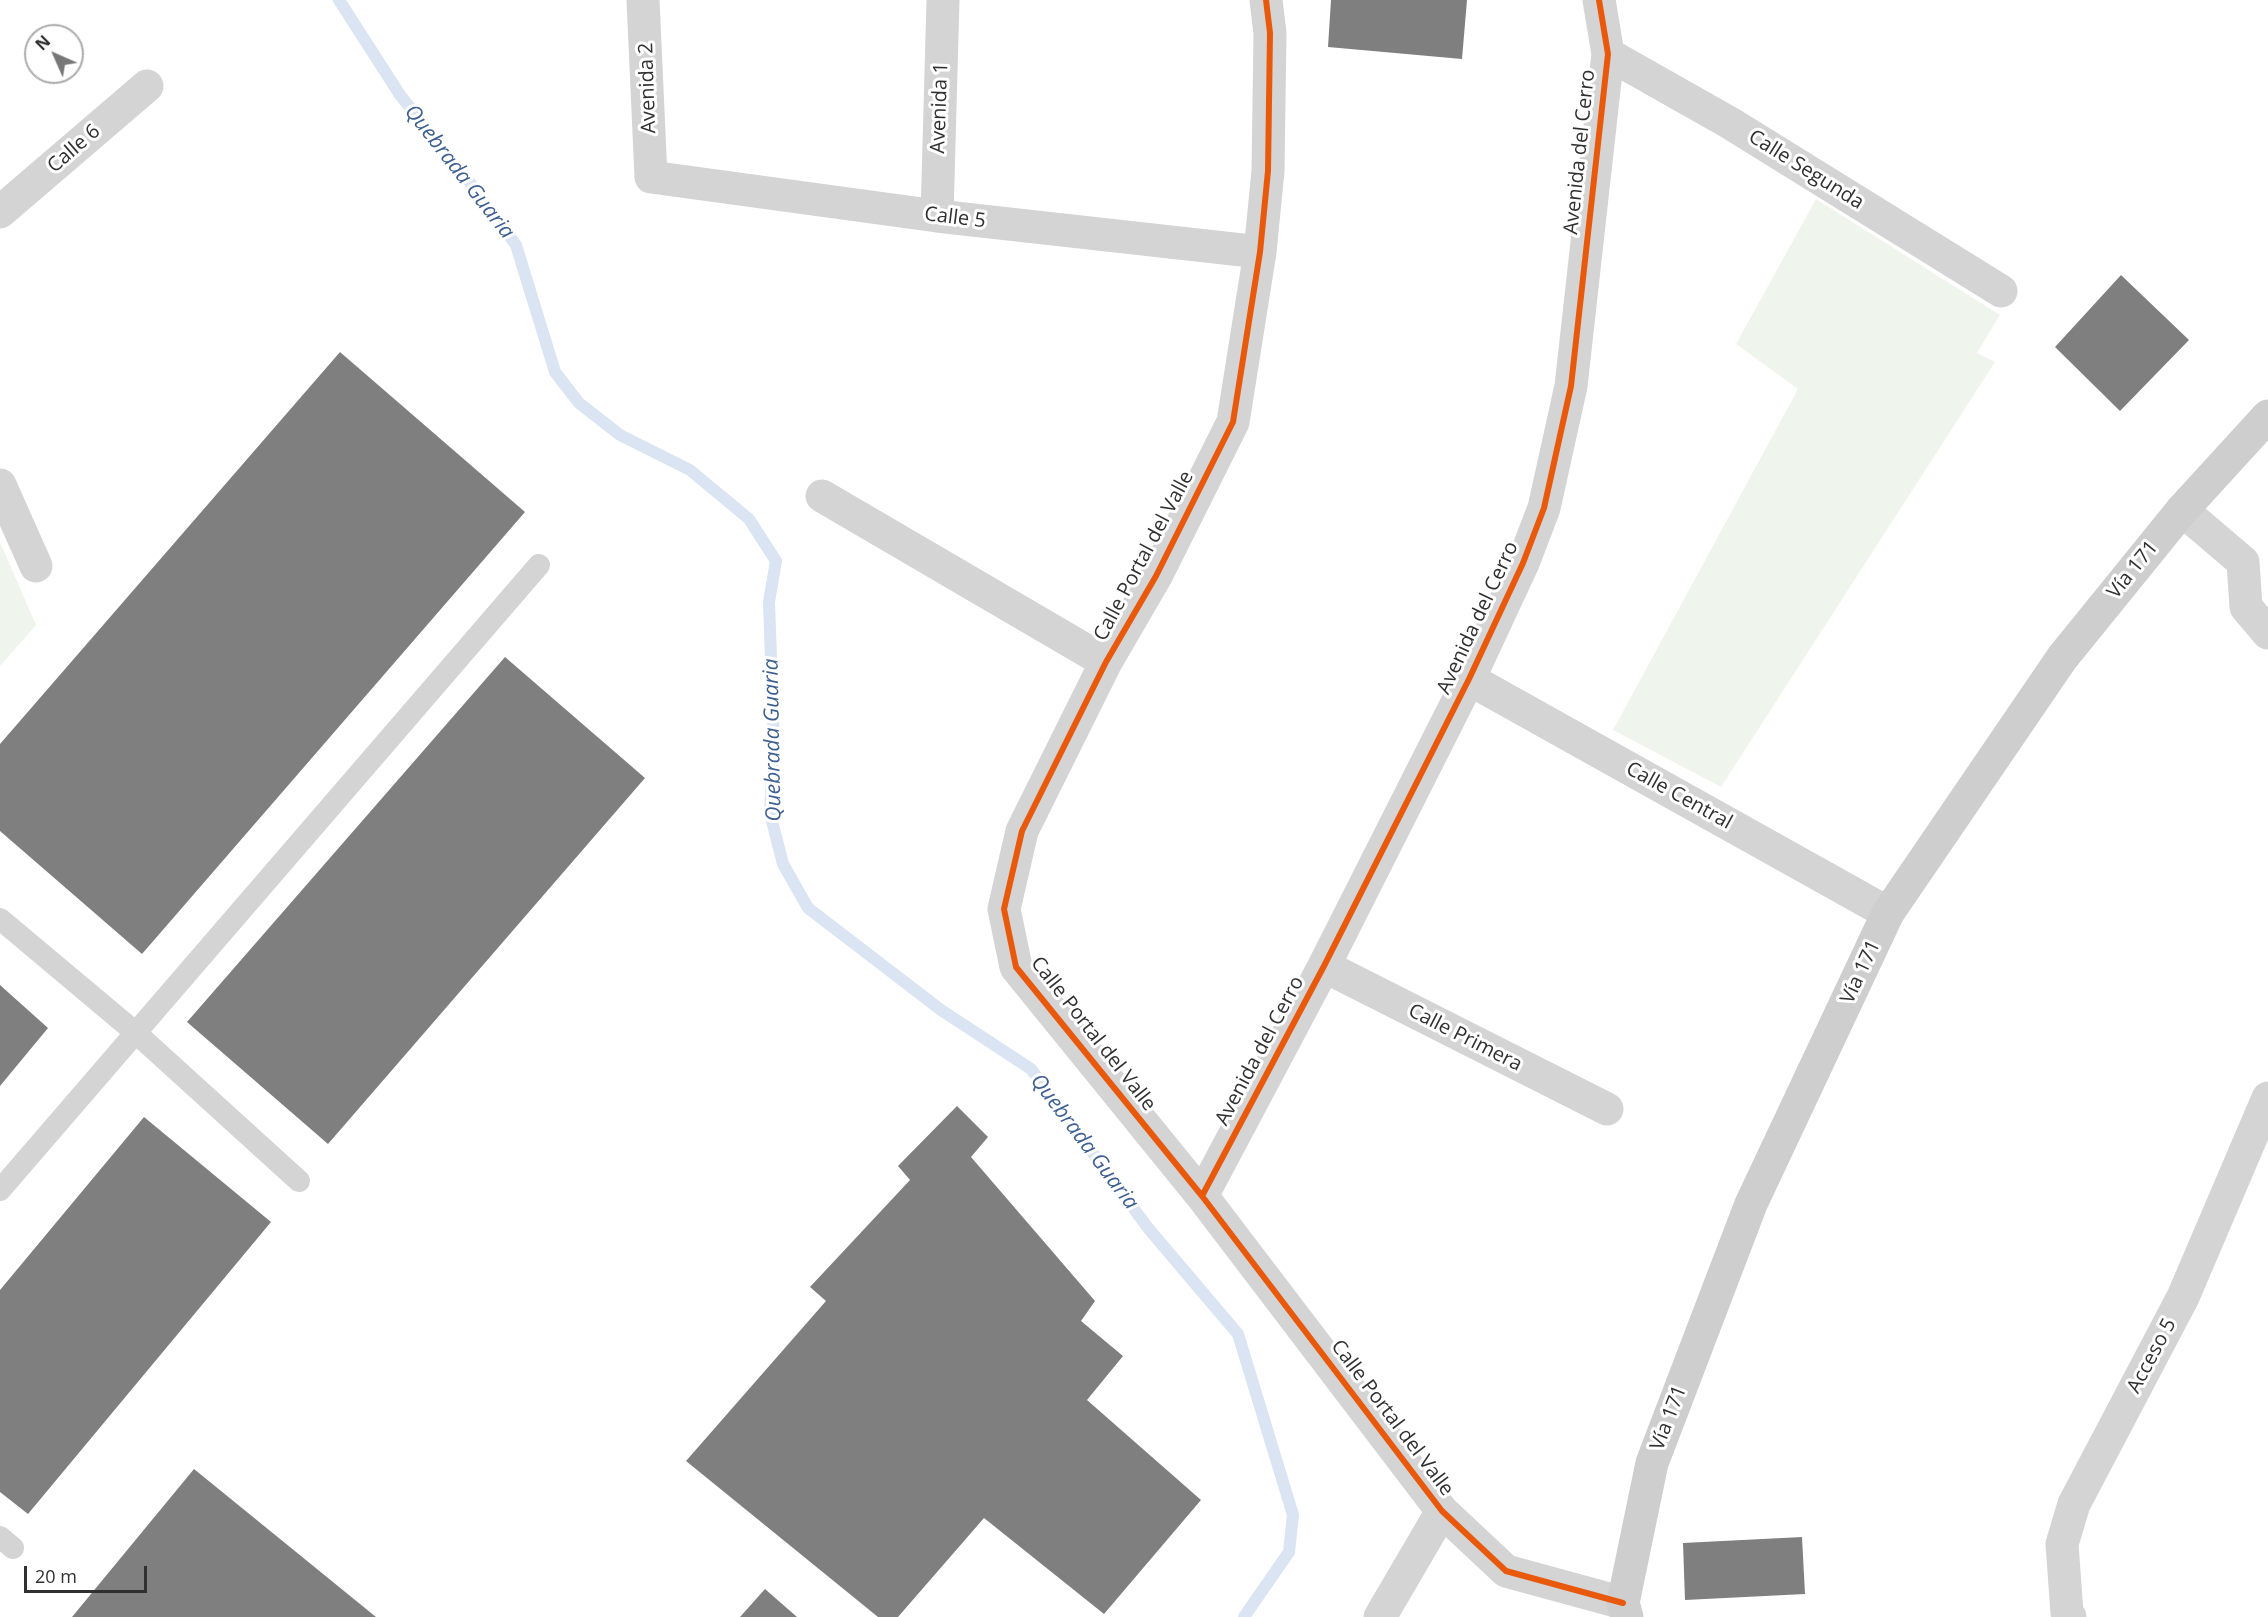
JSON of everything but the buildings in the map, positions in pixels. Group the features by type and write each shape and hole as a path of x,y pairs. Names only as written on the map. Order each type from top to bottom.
{"main road":[{"name":"Vía 171","path":"1625,1610 1652,1463 1751,1203 1888,913 2062,658 2182,510 2268,416"}],"street":[{"name":"Avenida 2","path":"643,0 651,177"},
{"name":"Avenida 1","path":"937,216 943,0"},
{"name":"Calle Portal del Valle","path":"1266,0 1270,33 1268,171 1260,252 1233,422 1156,576 1106,662 1022,831 1004,909 1016,967 1202,1196 1442,1511 1506,1571 1625,1610"},
{"name":"Avenida del Cerro","path":"1202,1196 1324,966 1469,679 1523,563 1547,497 1571,386 1608,54 1599,0"},
{"name":"Calle Segunda","path":"1608,54 1730,123 2001,291"},
{"name":"Calle 6","path":"0,212 147,86"},
{"name":"Calle 5","path":"651,177 937,216 1260,252"},
{"path":"0,485 36,566"},
{"path":"822,496 1106,662"},
{"path":"2182,510 2256,561 2246,607 2268,633"},
{"name":"Calle Central","path":"1469,679 1888,913"},
{"name":"Calle Primera","path":"1324,966 1607,1109"},
{"name":"Acceso 5","path":"2070,1617 2067,1613 2063,1577 2062,1544 2074,1504 2182,1297 2268,1098"},
{"path":"1380,1617 1442,1511"}],"lane":[{"path":"0,1190 539,565"},
{"path":"0,919 136,1033 299,1181"}],"shaded area":[{"path":"1816,199 2000,315 1977,353 1995,362 1721,787 1613,730 1798,389 1736,344"},
{"path":"0,542 36,625 0,666"}],"waterway":[{"name":"Quebrada Guaria","path":"339,0 400,95 475,189 516,245 555,372 579,403 620,435 690,470 749,519 776,561 769,602 774,743 770,813 783,864 808,908 941,1010 1031,1069 1148,1228 1238,1334 1293,1515 1289,1552 1244,1617"}],"cycle path":[{"path":"1266,0 1270,33 1268,171 1260,252 1233,422 1156,576 1106,662 1022,831 1004,909 1016,967 1202,1196 1442,1511 1506,1571 1623,1603"},
{"path":"1202,1196 1324,966 1469,679 1523,563 1544,508 1571,386 1608,54 1599,0"}]}
